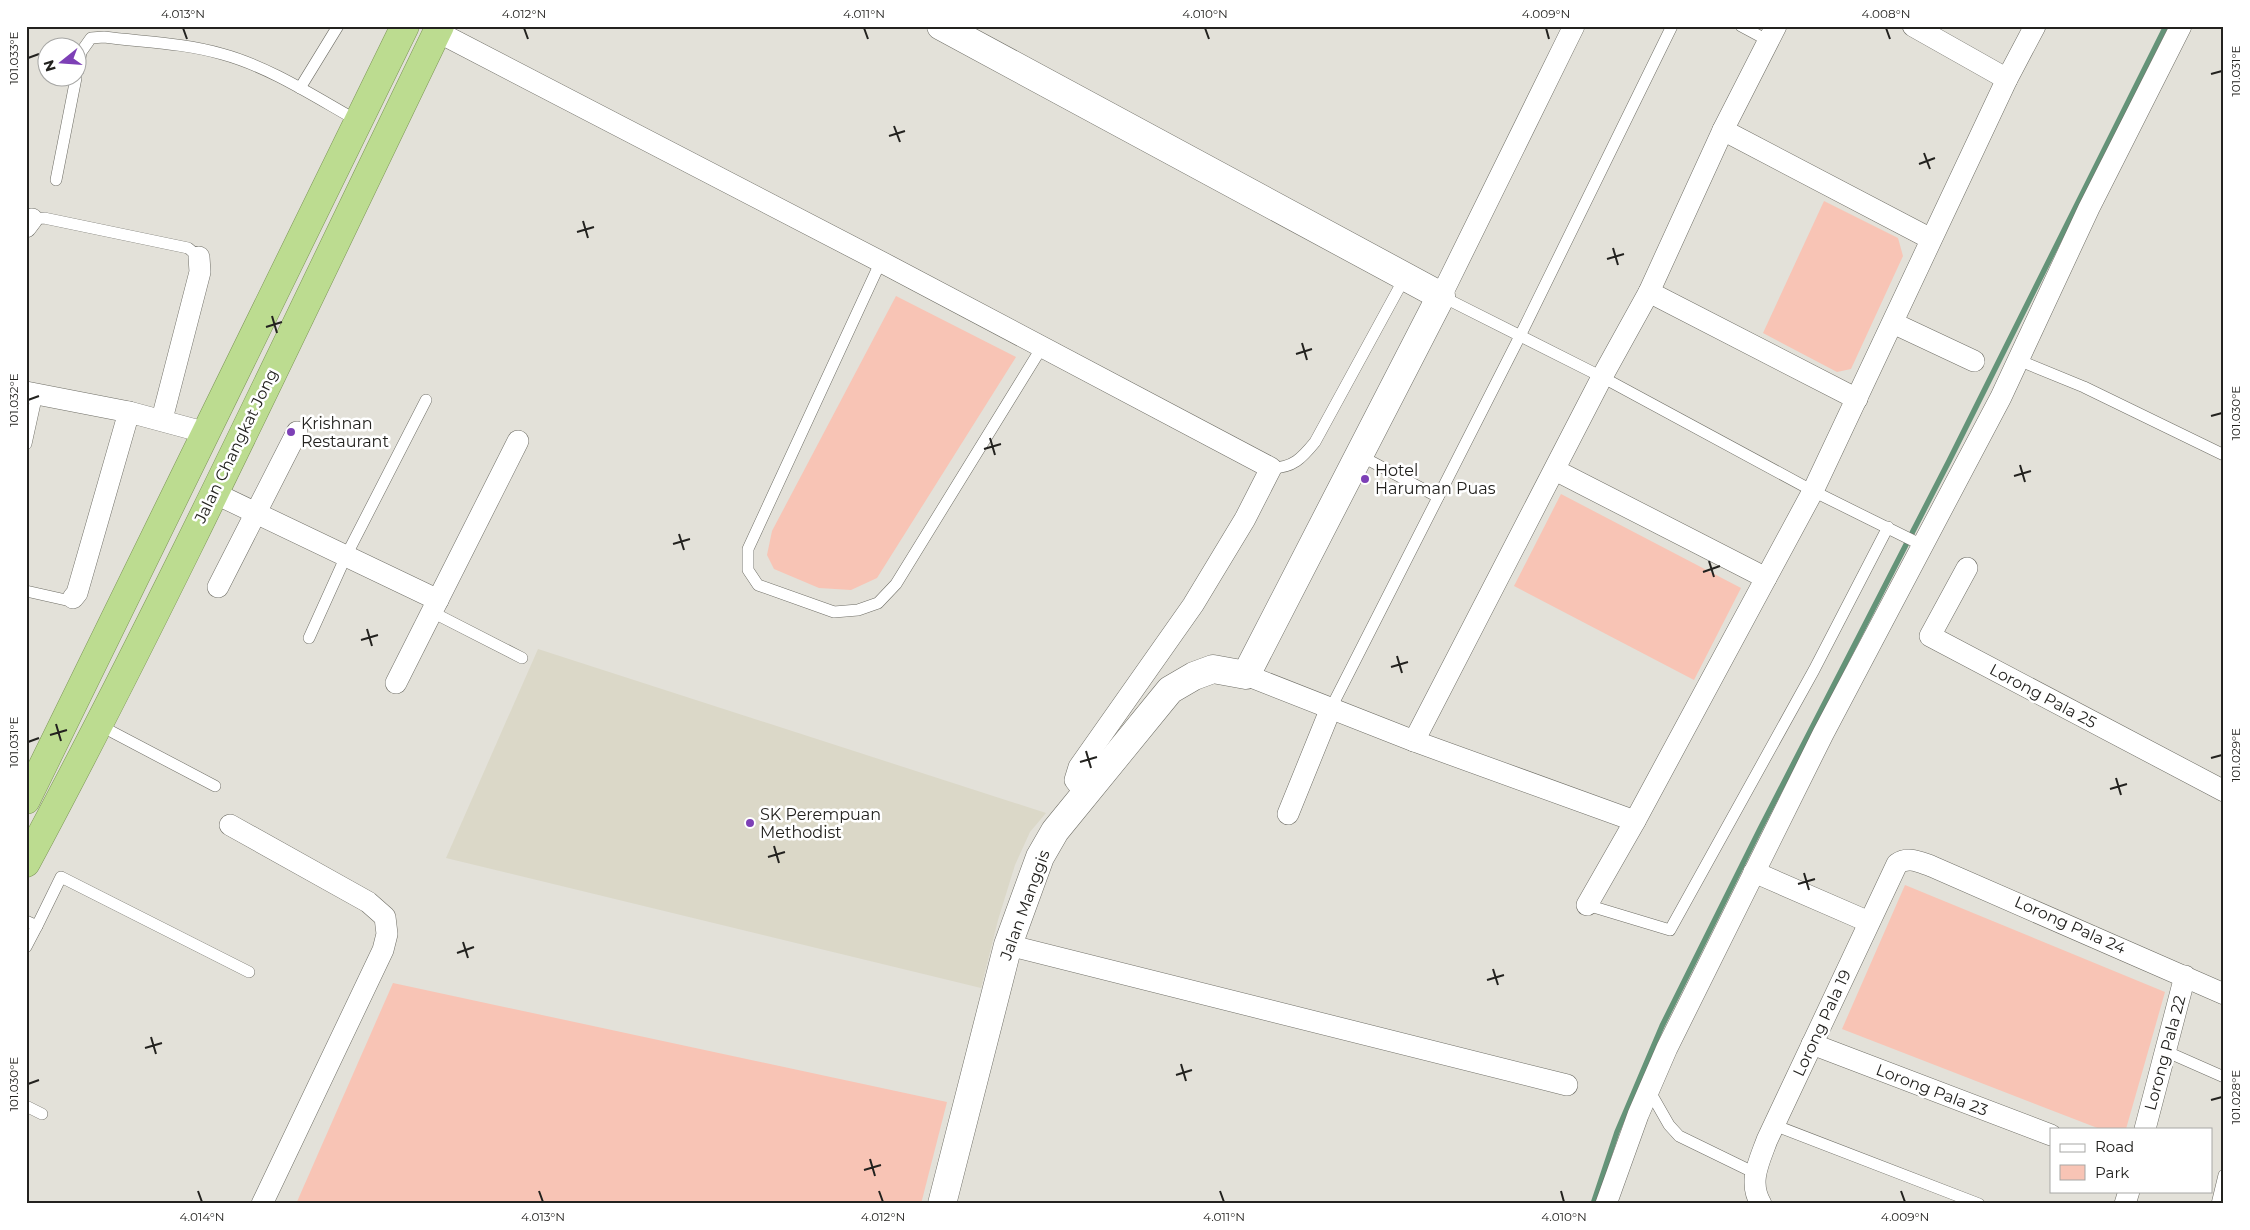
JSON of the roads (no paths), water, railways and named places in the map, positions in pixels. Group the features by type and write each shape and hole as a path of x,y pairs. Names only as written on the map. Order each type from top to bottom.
{"highway":[{"name":"Jalan Changkat Jong","path":"26,800 34,766 207,433 405,26"},
{"name":"Jalan Changkat Jong","path":"26,863 70,783 214,493 439,29"}],"street":[{"path":"941,26 1440,296"},
{"path":"1574,26 1440,296 1246,675 1414,741 1635,822"},
{"path":"1913,26 2007,78"},
{"path":"1586,905 1635,822 1813,491 2007,78 2036,26"},
{"path":"1606,1204 1667,1048 1823,734 2018,360 2089,208 2181,26"},
{"path":"439,29 1271,468 1245,519 1193,605 1078,767 1075,780 1085,793"},
{"path":"1414,741 1602,377 1649,292 1723,130 1772,33"},
{"path":"1723,130 1931,239"},
{"path":"162,419 200,272 199,257"},
{"path":"1649,292 1857,399"},
{"path":"1893,323 1974,361"},
{"path":"32,393 162,419 207,433"},
{"path":"73,598 77,593 129,412"},
{"path":"218,587 298,432"},
{"path":"396,683 518,441"},
{"path":"1555,470 1766,578"},
{"path":"214,493 346,556 435,606"},
{"name":"Lorong Pala 25","path":"1967,568 1930,636 2224,791"},
{"name":"Jalan Manggis","path":"942,1204 1008,945 1040,857 1055,831 1170,690 1194,676 1213,669 1246,675"},
{"path":"1288,814 1331,708"},
{"path":"34,766 70,783"},
{"path":"230,825 368,902 385,917 387,934 383,950 262,1204"},
{"name":"Lorong Pala 19","path":"1760,1203 1754,1189 1755,1173 1774,1125 1896,864 1908,859 1914,860"},
{"name":"Lorong Pala 24","path":"1914,860 2004,896 2224,994"},
{"path":"1754,872 1870,922"},
{"path":"1008,945 1567,1084"},
{"name":"Lorong Pala 22","path":"2145,1128 2184,976"},
{"name":"Lorong Pala 23","path":"1812,1044 2050,1135"},
{"path":"2125,1204 2129,1192"}],"lane":[{"path":"300,88 338,26"},
{"path":"1331,708 1520,336 1672,26"},
{"path":"1742,26 1772,33"},
{"path":"88,42 91,38 104,37 221,54 251,64 300,88 358,121"},
{"path":"56,180 74,88"},
{"path":"29,223 44,218 188,248 199,257"},
{"path":"881,261 748,549 748,570 758,585 834,612 858,610 878,603 896,584 1042,346"},
{"path":"1271,468 1285,468 1300,460 1315,442 1405,277"},
{"path":"1440,296 1602,377 1813,491 1921,545"},
{"path":"2018,360 2084,387 2224,455"},
{"path":"26,444 32,393"},
{"path":"309,638 346,556 426,400"},
{"path":"1359,455 1438,496"},
{"path":"1586,905 1670,930 1890,529"},
{"path":"26,592 66,600 73,598"},
{"path":"435,606 522,658"},
{"path":"99,725 215,786"},
{"path":"26,947 32,924 61,877 249,972"},
{"path":"2165,1051 2224,1077"},
{"path":"1649,1090 1669,1126 1679,1136 1755,1173"},
{"path":"26,1106 42,1114"},
{"path":"1774,1125 1979,1204"},
{"path":"2216,1204 2224,1175"}],"waterway":[{"path":"1593,1204 1617,1132 1662,1026 1760,829 1949,461 2166,26"}],"place":[{"name":"Krishnan Restaurant","path":"291,432"},
{"name":"Hotel Haruman Puas","path":"1365,479"},
{"name":"SK Perempuan Methodist","path":"750,823"}]}
